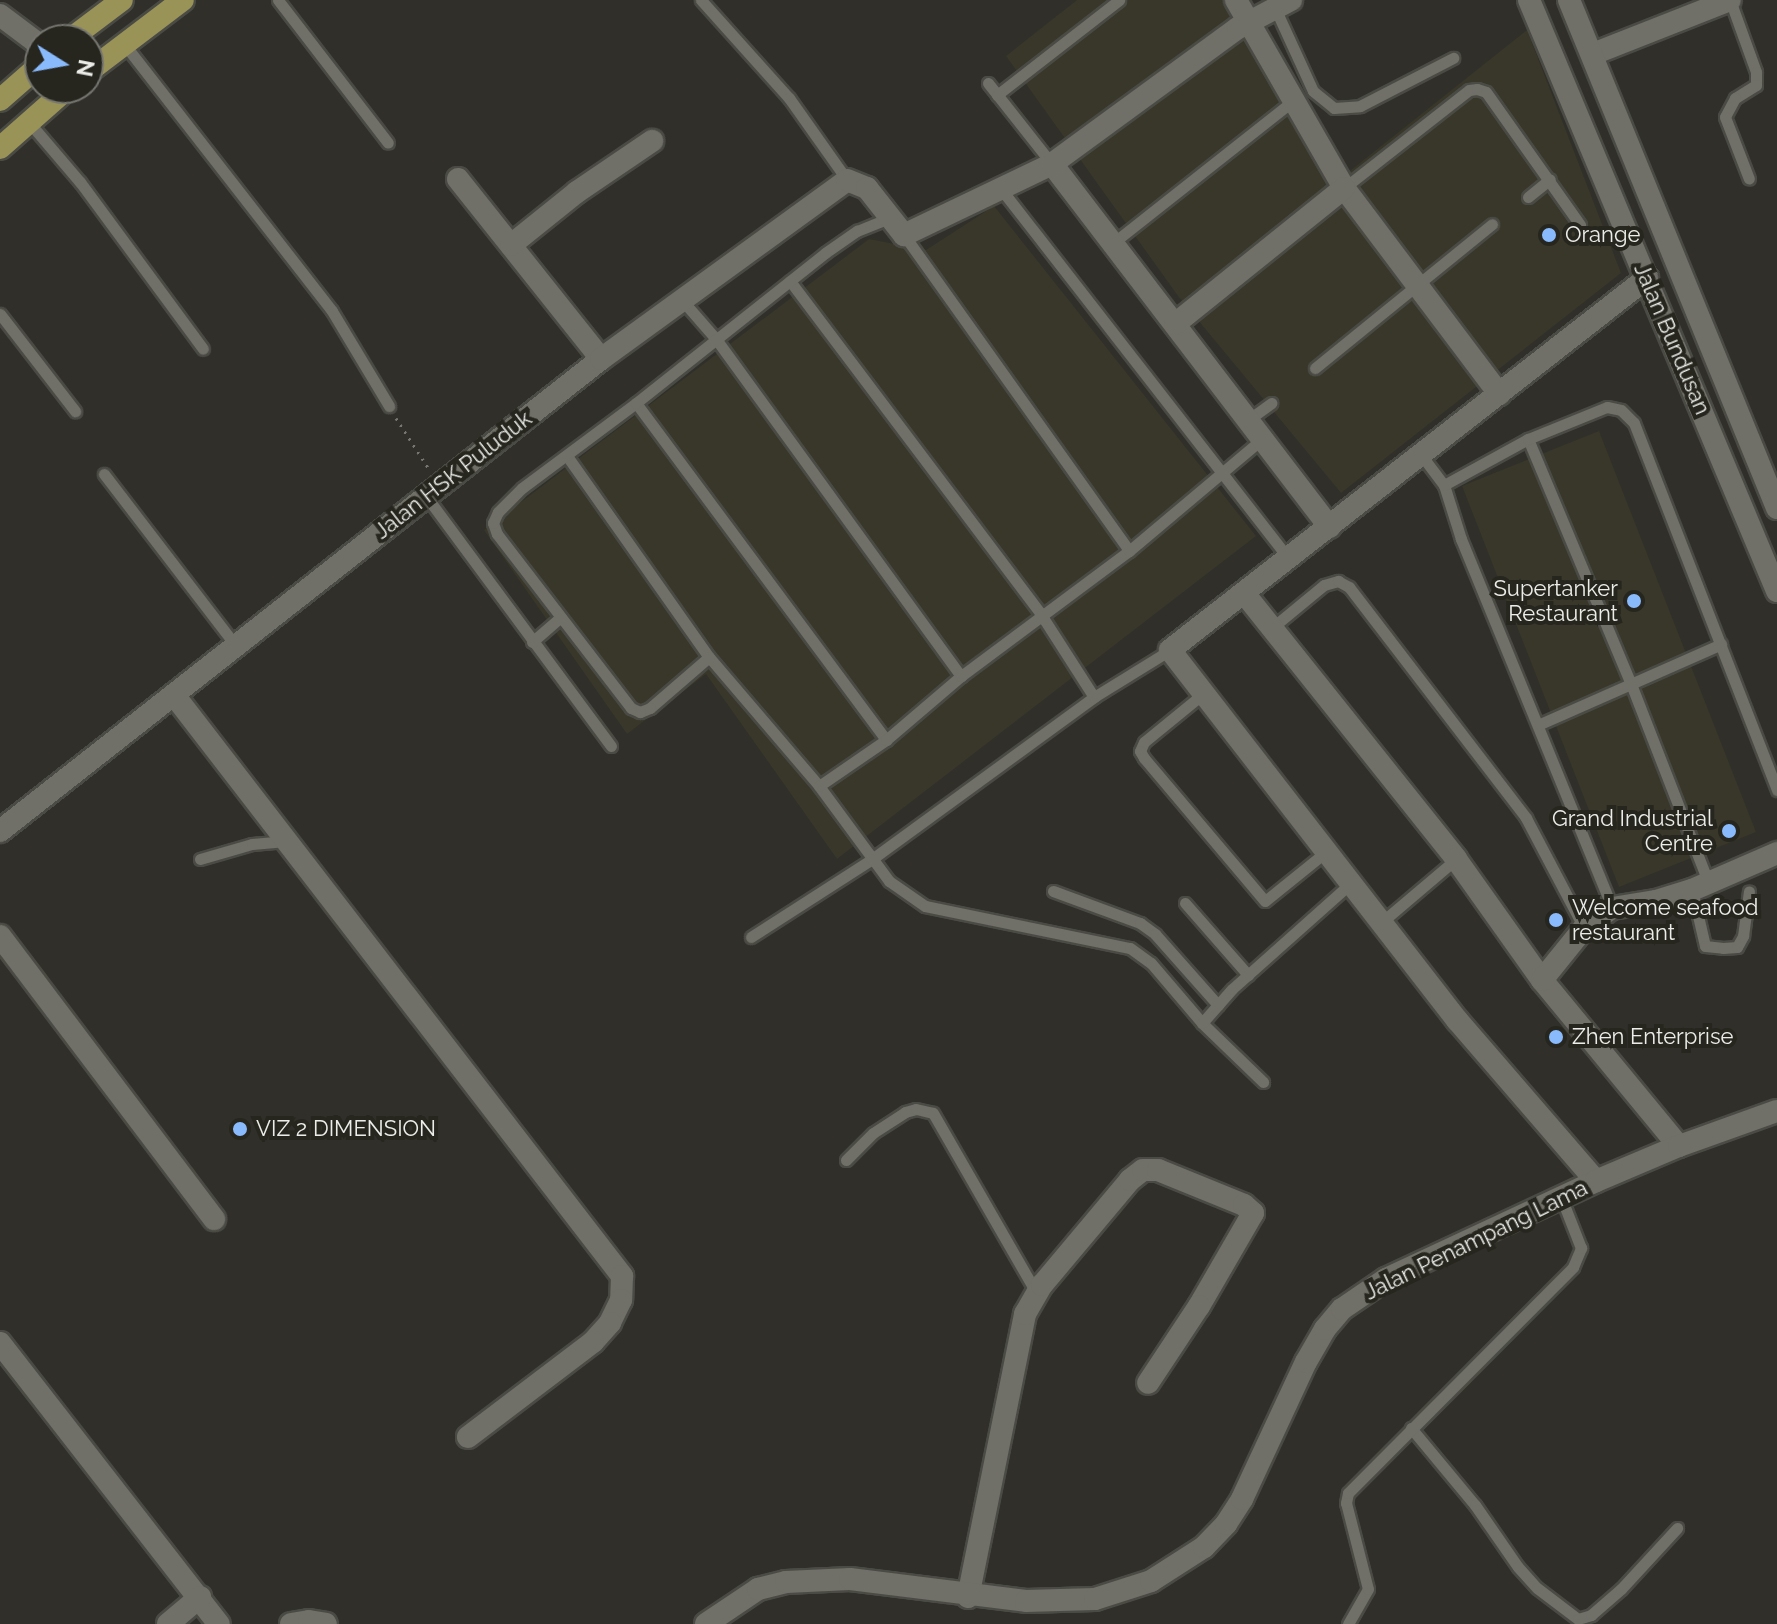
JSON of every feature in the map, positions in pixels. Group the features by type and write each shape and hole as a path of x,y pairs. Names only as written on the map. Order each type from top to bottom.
{"main road":[{"path":"90,24 122,0"},
{"path":"104,60 183,0"},
{"path":"0,100 24,79"},
{"path":"0,148 49,104"}],"street":[{"path":"1236,0 1344,188 1499,394"},
{"name":"Jalan Bundusan","path":"1529,0 1777,591"},
{"name":"Jalan Bundusan","path":"1569,0 1777,508"},
{"path":"1593,54 1730,0"},
{"path":"847,180 867,188 898,227 1001,189 1052,164 1279,3"},
{"path":"0,15 24,33"},
{"path":"511,245 577,192 652,141"},
{"path":"1052,164 1330,527"},
{"path":"458,179 601,359"},
{"name":"Jalan HSK Puluduk","path":"0,831 601,359 847,180"},
{"path":"1175,324 1344,188"},
{"path":"1596,1181 1457,1020 1170,650 1647,278"},
{"path":"1244,593 1456,859 1542,980 1679,1146"},
{"path":"174,695 622,1276 621,1300 610,1323 593,1342 468,1437"},
{"path":"1542,980 1584,928 1612,908 1656,901 1777,853"},
{"path":"0,936 214,1219"},
{"name":"Jalan Penampang Lama","path":"706,1624 758,1589 786,1582 850,1579 968,1597 1026,1601 1095,1599 1151,1581 1178,1567 1204,1547 1242,1499 1306,1362 1325,1329 1342,1309 1386,1279 1596,1181 1679,1146 1777,1111"},
{"path":"968,1597 1025,1314 1037,1294 1130,1180 1143,1170 1158,1170 1244,1205 1253,1213 1148,1383"},
{"path":"0,1343 219,1624"},
{"path":"168,1624 200,1597"},
{"path":"291,1624 309,1621 326,1624"}],"lane":[{"path":"278,0 388,143"},
{"path":"701,0 789,98 847,180"},
{"path":"997,95 1119,0"},
{"path":"1730,0 1756,72 1756,85 1735,98 1725,117 1749,179"},
{"path":"1279,3 1313,91 1334,108 1360,106 1453,58"},
{"path":"125,45 332,311 389,406"},
{"path":"988,83 1052,164"},
{"path":"1344,188 1469,90 1477,89 1486,92 1580,225"},
{"path":"1113,243 1294,100"},
{"path":"28,121 80,182 203,349"},
{"path":"1528,197 1550,179"},
{"path":"1001,189 1289,559"},
{"path":"1315,368 1492,224"},
{"path":"709,657 680,685 640,712 631,708 493,523 498,512 522,488 857,231 898,227 1129,551"},
{"path":"790,281 1042,616 1094,697"},
{"path":"682,300 716,339 961,676"},
{"path":"0,314 75,411"},
{"path":"636,403 886,740"},
{"path":"1248,420 1271,403"},
{"path":"1444,485 1528,439 1607,407 1621,410 1634,423 1777,790"},
{"path":"819,786 886,740 961,676 1129,551 1262,439"},
{"path":"1528,439 1631,684 1700,886 1705,946 1737,947 1743,936 1749,891"},
{"path":"567,456 709,657 819,786 889,881 925,906 1130,948 1151,963 1202,1023 1263,1082"},
{"path":"1422,456 1444,485 1461,539 1540,724 1612,908"},
{"path":"104,474 236,646"},
{"path":"433,491 532,642 611,746"},
{"path":"1273,627 1324,585 1338,581 1349,587 1526,818 1584,928"},
{"path":"532,642 561,617"},
{"path":"1540,724 1721,644"},
{"path":"751,937 872,859 1094,697 1170,650"},
{"path":"1204,693 1144,742 1140,751 1144,758 1265,901 1328,850"},
{"path":"200,859 252,844 286,841"},
{"path":"1383,921 1456,859"},
{"path":"1202,1023 1248,975 1352,881"},
{"path":"1053,891 1140,923 1155,934 1218,1005"},
{"path":"1185,903 1248,975"},
{"path":"846,1160 873,1133 905,1112 916,1109 933,1113 1037,1294"},
{"path":"1348,1624 1368,1589 1346,1503 1348,1493 1573,1267 1581,1248 1561,1197"},
{"path":"1411,1428 1475,1505 1518,1567 1537,1588 1578,1619 1591,1615 1621,1589 1677,1528"}],"path":[{"path":"389,406 433,491"}],"shaded area":[{"path":"1077,0 1233,0 1341,178 1527,30 1621,273 1341,493 1178,296 1006,56"},
{"path":"994,206 1256,536 837,859 706,674 627,734 484,530 869,239 926,250"},
{"name":"Grand Industrial Centre","path":"1599,431 1756,832 1619,887 1462,486"}],"place":[{"name":"Orange","path":"1549,235"},
{"name":"Supertanker Restaurant","path":"1634,601"},
{"name":"Grand Industrial Centre","path":"1729,831"},
{"name":"Welcome seafood restaurant","path":"1556,920"},
{"name":"Zhen Enterprise","path":"1556,1037"},
{"name":"VIZ 2 DIMENSION","path":"240,1129"}]}
